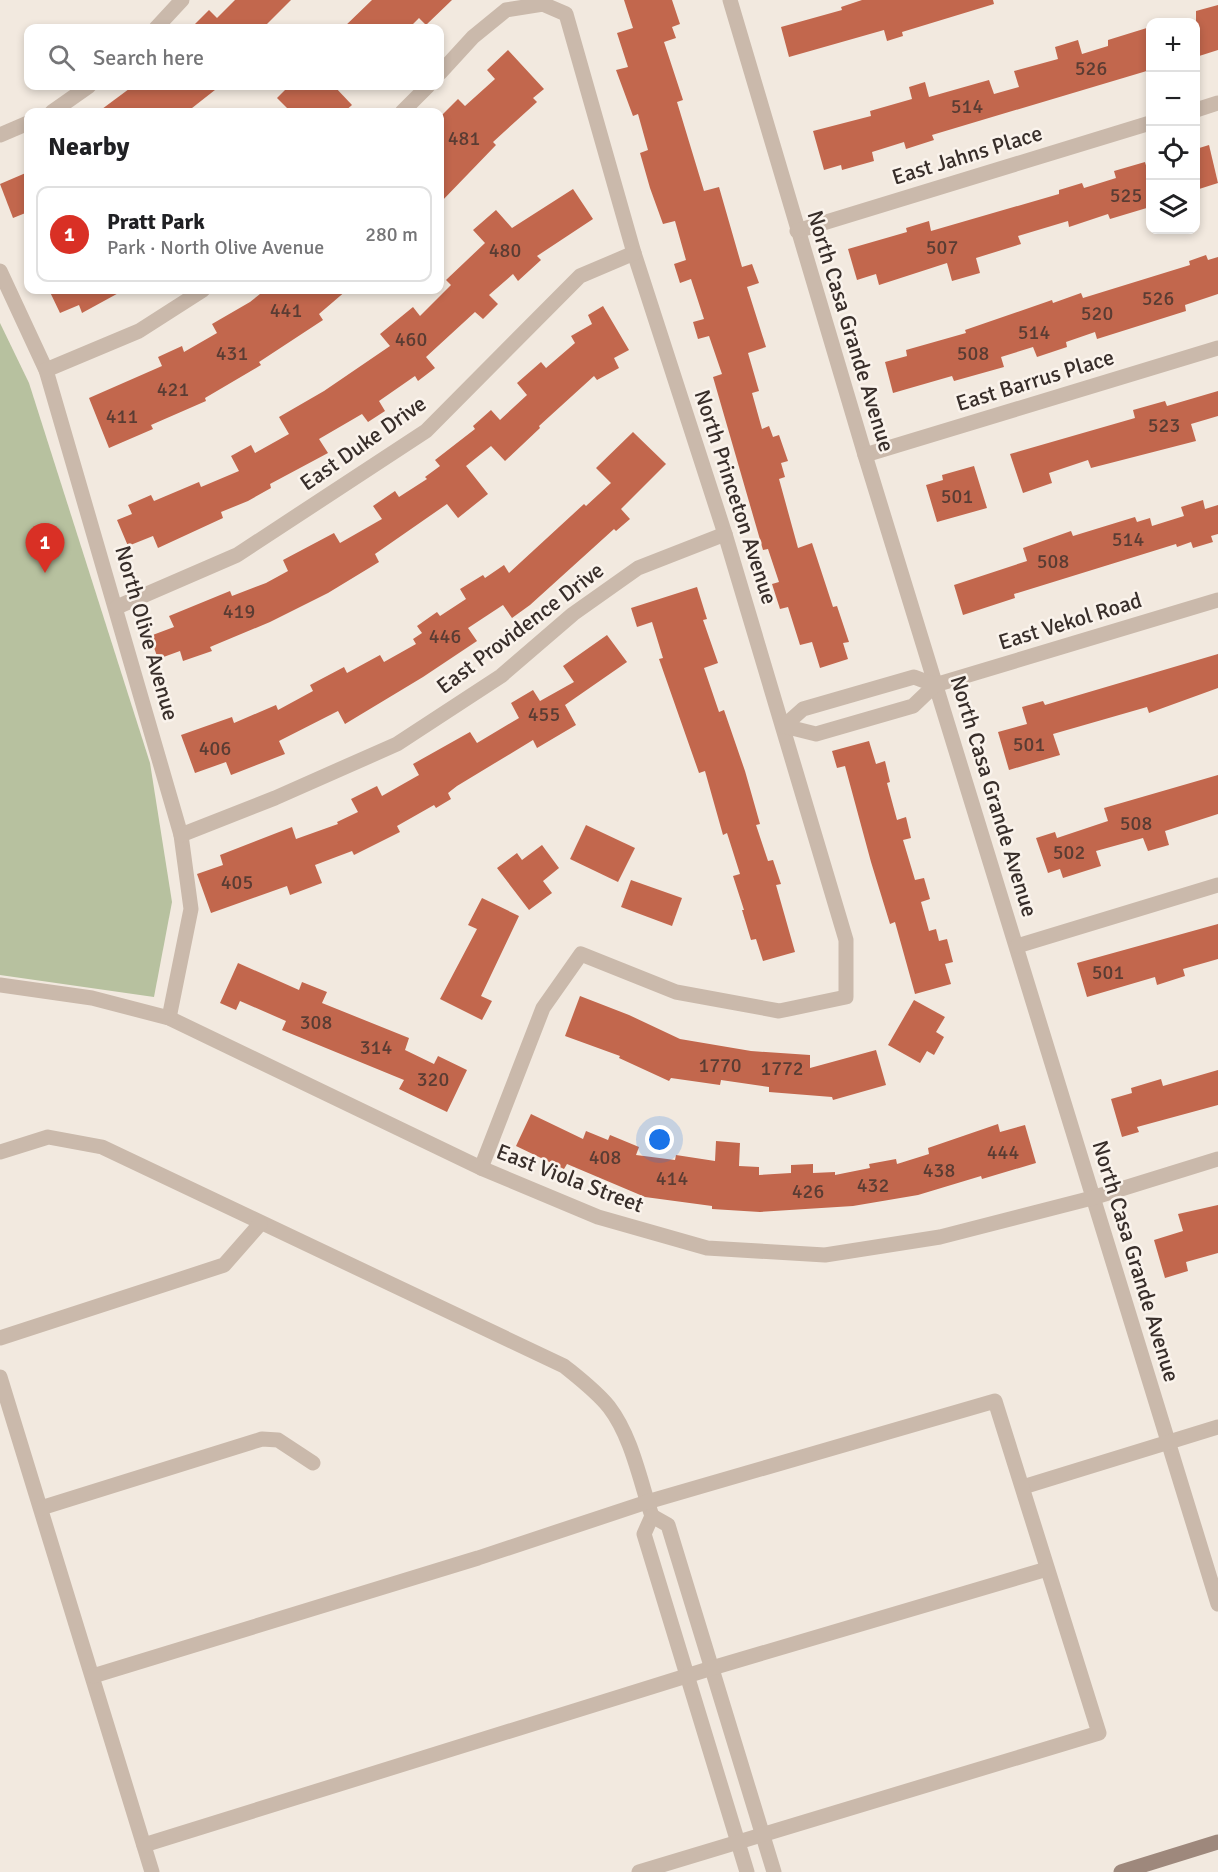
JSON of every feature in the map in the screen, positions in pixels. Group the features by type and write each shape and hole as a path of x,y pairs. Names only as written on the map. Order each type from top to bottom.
{"street":[{"path":"160,24 182,0"},
{"name":"North Casa Grande Avenue","path":"734,1 797,231 1218,1604"},
{"name":"North Princeton Avenue","path":"444,69 473,37 506,10 543,4 566,14 634,253 725,534 846,940 846,997 779,1011 676,992 581,954 543,1008 481,1168"},
{"path":"58,108 83,90"},
{"path":"406,108 424,90"},
{"path":"1200,109 1218,103"},
{"name":"East Jahns Place","path":"797,231 1146,124"},
{"path":"0,135 24,125"},
{"name":"East Duke Drive","path":"117,607 237,555 426,431 580,276 634,253"},
{"name":"North Olive Avenue","path":"0,271 46,370 182,835 191,909 169,1018"},
{"path":"46,370 139,332 197,294"},
{"name":"East Barrus Place","path":"865,455 1218,348"},
{"name":"East Providence Drive","path":"182,835 276,798 398,744 501,676 573,614 638,568 725,534"},
{"name":"East Vekol Road","path":"784,726 816,734 913,706 935,685 1218,600"},
{"name":"East Vekol Road","path":"784,726 803,709 914,677 935,685"},
{"path":"1017,946 1218,885"},
{"name":"East Viola Street","path":"0,985 92,998 169,1018 481,1168 598,1217 707,1248 825,1255 939,1237 1092,1198 1218,1159"},
{"path":"0,1152 48,1137 102,1148 260,1224 420,1296 564,1366 587,1385 609,1408 625,1437 649,1509 644,1534 747,1872"},
{"path":"0,1338 224,1265 260,1224"},
{"path":"0,1377 152,1872"},
{"path":"93,1676 478,1558 649,1509 995,1401 1099,1733 639,1872"},
{"path":"1023,1487 1218,1427"},
{"path":"41,1508 262,1439 278,1440 313,1463"},
{"path":"649,1509 668,1525 774,1872"},
{"path":"144,1845 712,1668 1047,1569"},
{"path":"1121,1872 1218,1842"}],"green space":[{"path":"0,323 29,383 150,763 172,902 154,997 0,975"}],"building":[{"path":"235,0 291,0 267,24 195,24 209,10 217,18"},
{"path":"372,0 452,0 427,24 419,18 413,24 347,24"},
{"path":"624,0 672,0 680,24 672,27 676,38 664,42 683,100 677,102 704,191 719,187 742,267 752,264 759,283 747,287 766,347 748,353 759,391 752,393 762,429 769,426 773,437 779,435 788,461 781,463 785,477 779,479 798,548 812,543 833,607 837,606 849,642 843,643 848,659 820,668 812,642 800,645 788,607 780,609 772,584 779,582 768,549 763,550 713,377 722,374 709,336 698,339 693,322 704,319 691,279 680,283 674,264 686,260 675,221 663,224 650,188 640,153 648,150 638,114 633,116 616,70 628,67 617,33 633,28"},
{"path":"862,0 993,0 994,4 902,32 903,36 887,41 884,30 789,57 781,27 842,10 841,7"},
{"path":"1218,5 1218,50 1200,56 1200,18 1196,18 1196,11"},
{"path":"1146,28 1146,71 932,135 934,140 906,149 904,142 872,152 874,161 842,170 841,165 824,170 813,131 871,116 870,111 912,99 909,87 925,82 929,97 989,80 994,94 1019,87 1014,71 1058,59 1055,47 1078,40 1082,54 1108,46 1108,40"},
{"path":"508,50 544,89 533,98 537,102 493,142 496,145 444,199 444,113 458,99 465,106 495,79 487,70"},
{"path":"128,90 215,90 192,108 103,108"},
{"path":"285,90 338,90 352,105 349,108 287,108 277,98"},
{"path":"1209,145 1218,183 1200,189 1200,180 1200,148"},
{"path":"1145,162 1146,208 1110,219 1108,214 1069,227 1068,221 1018,236 1021,244 976,258 980,273 952,281 947,263 879,285 876,274 857,280 848,249 907,232 906,228 929,221 931,231 1059,194 1059,190 1082,183 1084,188 1116,178 1114,171"},
{"path":"24,174 24,214 13,218 0,184"},
{"path":"573,189 593,219 537,256 541,260 518,281 513,274 489,295 498,304 483,319 475,312 426,357 435,368 418,381 415,376 379,401 385,411 368,422 362,414 319,439 328,453 270,484 271,488 248,501 221,512 223,518 158,548 153,536 128,546 117,520 132,514 128,505 151,495 154,501 199,482 201,487 239,471 231,456 251,445 255,453 289,434 279,417 324,391 390,346 380,334 413,307 420,316 444,294 451,285 446,280 485,243 473,230 496,210 512,228"},
{"path":"1206,255 1208,260 1218,257 1218,294 1185,305 1186,311 1097,339 1095,332 1066,342 1067,347 1037,357 1033,347 1001,357 1004,367 954,381 952,376 893,393 885,362 907,356 906,350 966,333 965,330 1052,300 1053,303 1081,293 1083,298 1190,265 1189,261"},
{"path":"51,294 117,294 82,313 79,305 60,313"},
{"path":"260,294 342,294 319,314 323,320 259,362 261,365 205,398 206,401 151,425 153,429 109,448 89,398 162,366 158,357 182,346 184,352 217,333 212,324"},
{"path":"603,306 629,350 614,358 619,368 597,380 594,376 539,426 540,428 505,461 491,446 466,466 488,494 458,518 447,504 375,554 379,562 328,593 270,622 210,647 212,651 183,661 180,651 158,659 150,636 174,627 169,616 230,591 232,596 266,583 288,571 283,560 334,533 340,543 382,519 373,506 395,491 399,497 427,479 425,477 440,466 435,460 475,429 473,426 491,410 500,420 527,395 517,383 541,362 546,368 575,343 571,336 592,324 588,315"},
{"path":"1218,391 1218,416 1191,424 1196,441 1091,468 1088,460 1049,473 1052,483 1023,493 1010,454 1135,418 1133,410 1165,401 1167,406"},
{"path":"633,432 666,464 621,509 630,519 616,531 614,529 530,605 512,618 503,605 468,628 477,641 345,724 338,711 279,741 285,754 231,775 226,762 195,773 181,735 232,717 234,723 276,705 278,710 313,691 310,685 344,667 347,673 380,655 384,662 416,644 413,639 422,633 417,626 437,612 440,616 466,599 460,589 483,575 485,578 504,565 509,573 584,504 586,506 611,483 596,468"},
{"path":"974,466 987,508 937,522 926,485 943,480 942,475"},
{"path":"1203,500 1205,509 1218,505 1218,534 1211,536 1213,542 1193,548 1191,542 1177,547 1176,544 1014,594 1015,598 963,615 954,585 1027,561 1023,548 1071,531 1073,536 1135,517 1137,522 1150,518 1152,526 1184,516 1181,507"},
{"path":"697,587 707,619 703,620 718,663 704,668 719,712 724,710 745,771 760,824 756,825 768,861 773,860 781,884 776,885 795,952 763,961 756,939 751,940 742,910 744,910 733,876 740,874 727,833 723,835 705,771 699,773 659,659 663,658 652,622 637,627 631,608"},
{"path":"607,635 627,662 565,705 576,725 537,748 533,740 457,786 448,793 451,799 436,808 434,805 397,826 400,832 354,855 352,851 315,865 322,883 290,895 287,886 211,913 197,874 223,865 220,855 292,827 296,839 338,824 337,822 358,812 351,799 377,786 382,796 419,775 413,764 470,732 477,743 519,718 511,703 533,690 540,701 574,682 563,666"},
{"path":"1218,654 1218,688 1149,713 1147,707 1053,734 1060,755 1009,770 998,732 1027,724 1022,707 1043,701 1045,705"},
{"path":"869,741 876,764 885,761 890,782 887,783 897,820 906,817 911,838 903,840 915,880 924,878 930,899 921,902 929,931 936,929 939,941 947,939 953,962 945,964 951,984 915,994 895,922 890,924 845,766 837,768 832,751"},
{"path":"1218,775 1218,814 1165,831 1169,845 1148,851 1143,838 1096,851 1101,866 1063,878 1060,869 1048,873 1036,838 1055,832 1057,838 1108,821 1104,808"},
{"path":"586,825 635,848 618,882 570,859"},
{"path":"542,845 559,868 543,881 552,893 529,910 497,868 517,853 522,860"},
{"path":"631,880 682,898 672,926 621,907"},
{"path":"482,898 519,916 481,996 492,1001 482,1020 440,999 477,929 468,925"},
{"path":"1218,924 1218,959 1183,969 1185,976 1157,985 1155,977 1087,997 1077,963"},
{"path":"238,963 299,990 302,982 327,992 322,1003 409,1038 405,1050 434,1064 438,1056 467,1070 447,1112 399,1089 404,1080 282,1030 286,1021 240,1001 236,1010 220,1003"},
{"path":"580,996 629,1015 680,1039 751,1051 810,1055 810,1068 876,1050 886,1085 833,1100 832,1097 769,1092 769,1087 721,1080 720,1085 671,1078 669,1081 619,1058 620,1056 565,1036"},
{"path":"914,1000 945,1017 936,1032 944,1037 934,1055 927,1051 920,1063 888,1045"},
{"path":"1218,1070 1218,1105 1137,1127 1139,1132 1122,1137 1111,1099 1132,1093 1131,1088 1161,1079 1163,1086"},
{"path":"531,1114 583,1139 586,1131 608,1140 610,1135 639,1147 636,1155 675,1160 676,1155 715,1161 716,1141 740,1143 739,1166 759,1167 759,1175 791,1173 791,1165 813,1164 813,1173 835,1172 835,1175 870,1168 869,1164 896,1159 897,1164 929,1154 928,1148 998,1124 1000,1132 1025,1125 1036,1163 982,1179 981,1176 918,1195 853,1206 760,1212 712,1209 712,1206 645,1197 567,1164 564,1169 516,1146"},
{"path":"1218,1205 1218,1253 1186,1262 1188,1271 1165,1278 1154,1240 1183,1231 1178,1214"}],"place":[{"name":"Pratt Park","path":"45,573"}]}
